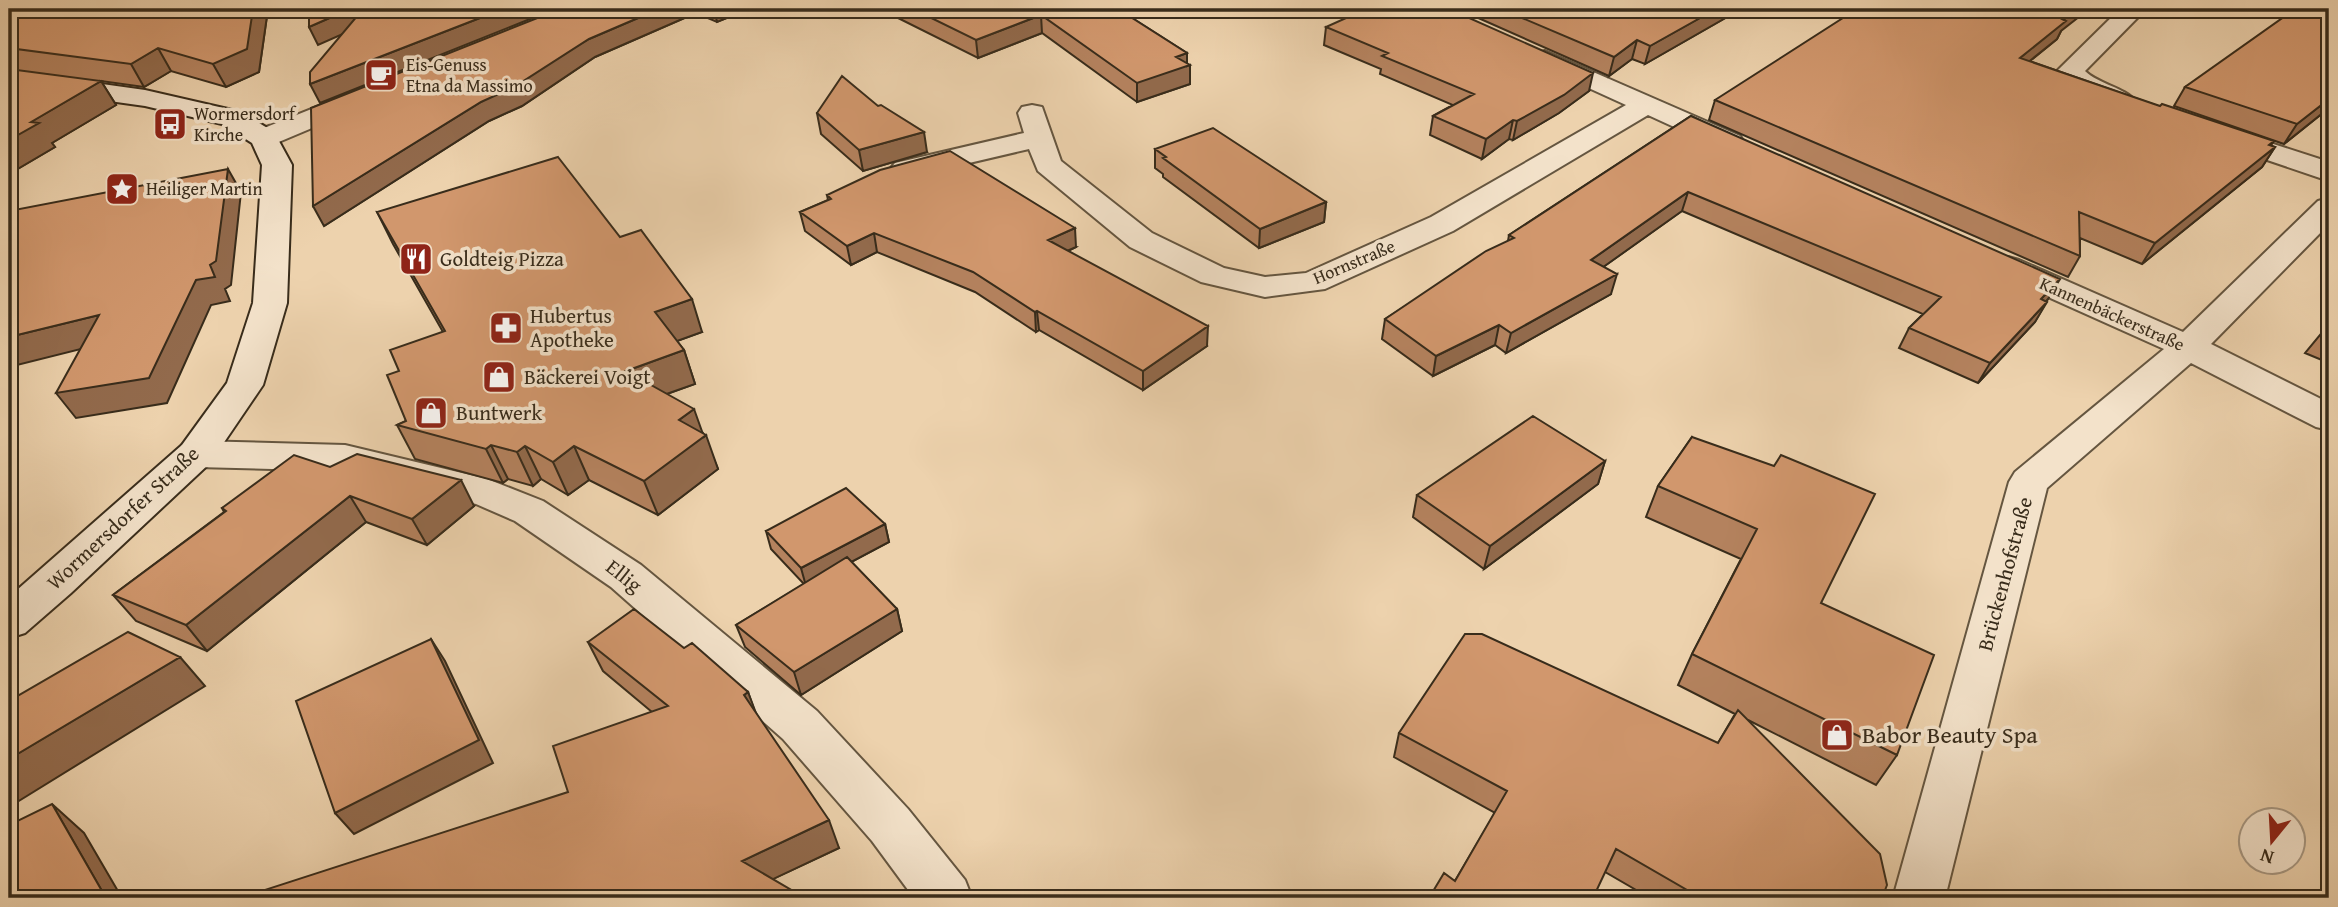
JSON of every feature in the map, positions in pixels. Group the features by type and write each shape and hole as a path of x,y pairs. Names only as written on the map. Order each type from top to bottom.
{"street":[{"path":"2134,9 2071,70 2076,79 2090,88 2148,110"},
{"path":"1520,48 1759,156"},
{"path":"9,79 176,104 231,118 264,138 376,91"},
{"name":"Hornstraße","path":"877,178 1036,125 1048,164 1141,240 1213,275 1265,287 1313,282 1442,223 1646,105"},
{"path":"2199,128 2329,172"},
{"name":"Wormersdorfer Straße","path":"9,621 67,573 196,454 245,385 270,303 277,164 264,138"},
{"name":"Brückenhofstraße","path":"1919,898 2029,482 2188,347 2329,207"},
{"name":"Kannenbäckerstraße","path":"1986,257 2188,347 2329,418"},
{"name":"Ellig","path":"196,454 345,458 487,494 529,510 626,576 800,725 890,825 946,898"}],"building":[{"path":"9,9 253,9 247,49 213,64 158,48 131,64 9,48"},
{"path":"309,9 350,9 309,27"},
{"path":"363,9 503,9 310,84 310,72"},
{"path":"560,9 659,9 589,39 514,87 481,102 313,206 311,108"},
{"path":"913,9 1118,9 1187,53 1176,57 1190,65 1137,83 1041,15 976,40"},
{"path":"1366,9 1449,9 1593,73 1564,95 1517,121 1513,120 1486,139 1433,116 1474,94 1382,56 1388,53 1326,27"},
{"path":"1501,9 1716,9 1650,46 1637,40 1614,57"},
{"path":"1857,9 2076,9 2062,19 2066,21 2020,58 2160,106 2162,104 2274,141 2269,145 2275,147 2155,243 2079,212 2080,256 1715,100"},
{"path":"2295,9 2329,9 2329,99 2297,124 2185,87"},
{"path":"9,69 101,81 31,122 39,123 9,140"},
{"path":"842,76 878,106 881,105 924,132 859,150 817,113"},
{"path":"1691,116 2060,279 2041,299 2047,302 1990,363 1909,328 1941,297 1688,192 1591,260 1617,274 1511,333 1499,325 1436,356 1385,319 1486,251 1514,238 1509,235"},
{"path":"1213,128 1326,202 1260,229 1163,158 1166,157 1155,149"},
{"path":"950,151 1075,228 1048,240 1208,326 1143,371 1035,312 973,272 874,233 847,246 800,212 831,199 827,195 880,170"},
{"path":"558,157 620,237 641,230 692,299 655,312 684,350 626,371 694,409 679,420 706,435 644,481 574,446 553,462 525,446 517,452 491,445 486,449 397,425 406,421 387,375 399,371 390,350 445,331 377,212"},
{"path":"228,169 216,261 210,265 215,277 196,280 149,378 56,393 99,315 9,337 9,211"},
{"path":"1533,416 1605,461 1490,546 1417,495"},
{"path":"1692,437 1774,466 1781,455 1875,494 1821,603 1934,655 1897,755 1692,654 1757,529 1658,486"},
{"path":"357,454 461,480 412,519 350,496 186,625 113,595 226,511 222,508 294,455 330,467"},
{"path":"846,488 885,524 801,568 766,531"},
{"path":"847,557 897,609 794,672 736,625"},
{"path":"634,609 684,648 692,643 748,692 744,695 829,820 742,861 805,898 240,898 568,792 553,746 668,706 588,642"},
{"path":"128,632 180,657 9,759 9,690 19,695"},
{"path":"1465,634 1482,634 1718,743 1738,710 1880,854 1887,885 1882,898 1701,898 1616,849 1593,898 1429,898 1444,873 1455,881 1507,791 1399,733"},
{"path":"431,639 479,740 335,813 296,701"},
{"path":"52,804 106,898 9,898 9,825"}],"place":[{"name":"Eis-Genuss Etna da Massimo","path":"381,75"},
{"name":"Wormersdorf Kirche","path":"170,124"},
{"name":"Heiliger Martin","path":"122,189"},
{"name":"Goldteig Pizza","path":"416,259"},
{"name":"Hubertus Apotheke","path":"506,328"},
{"name":"Bäckerei Voigt","path":"499,377"},
{"name":"Buntwerk","path":"431,413"},
{"name":"Babor Beauty Spa","path":"1837,735"}]}
